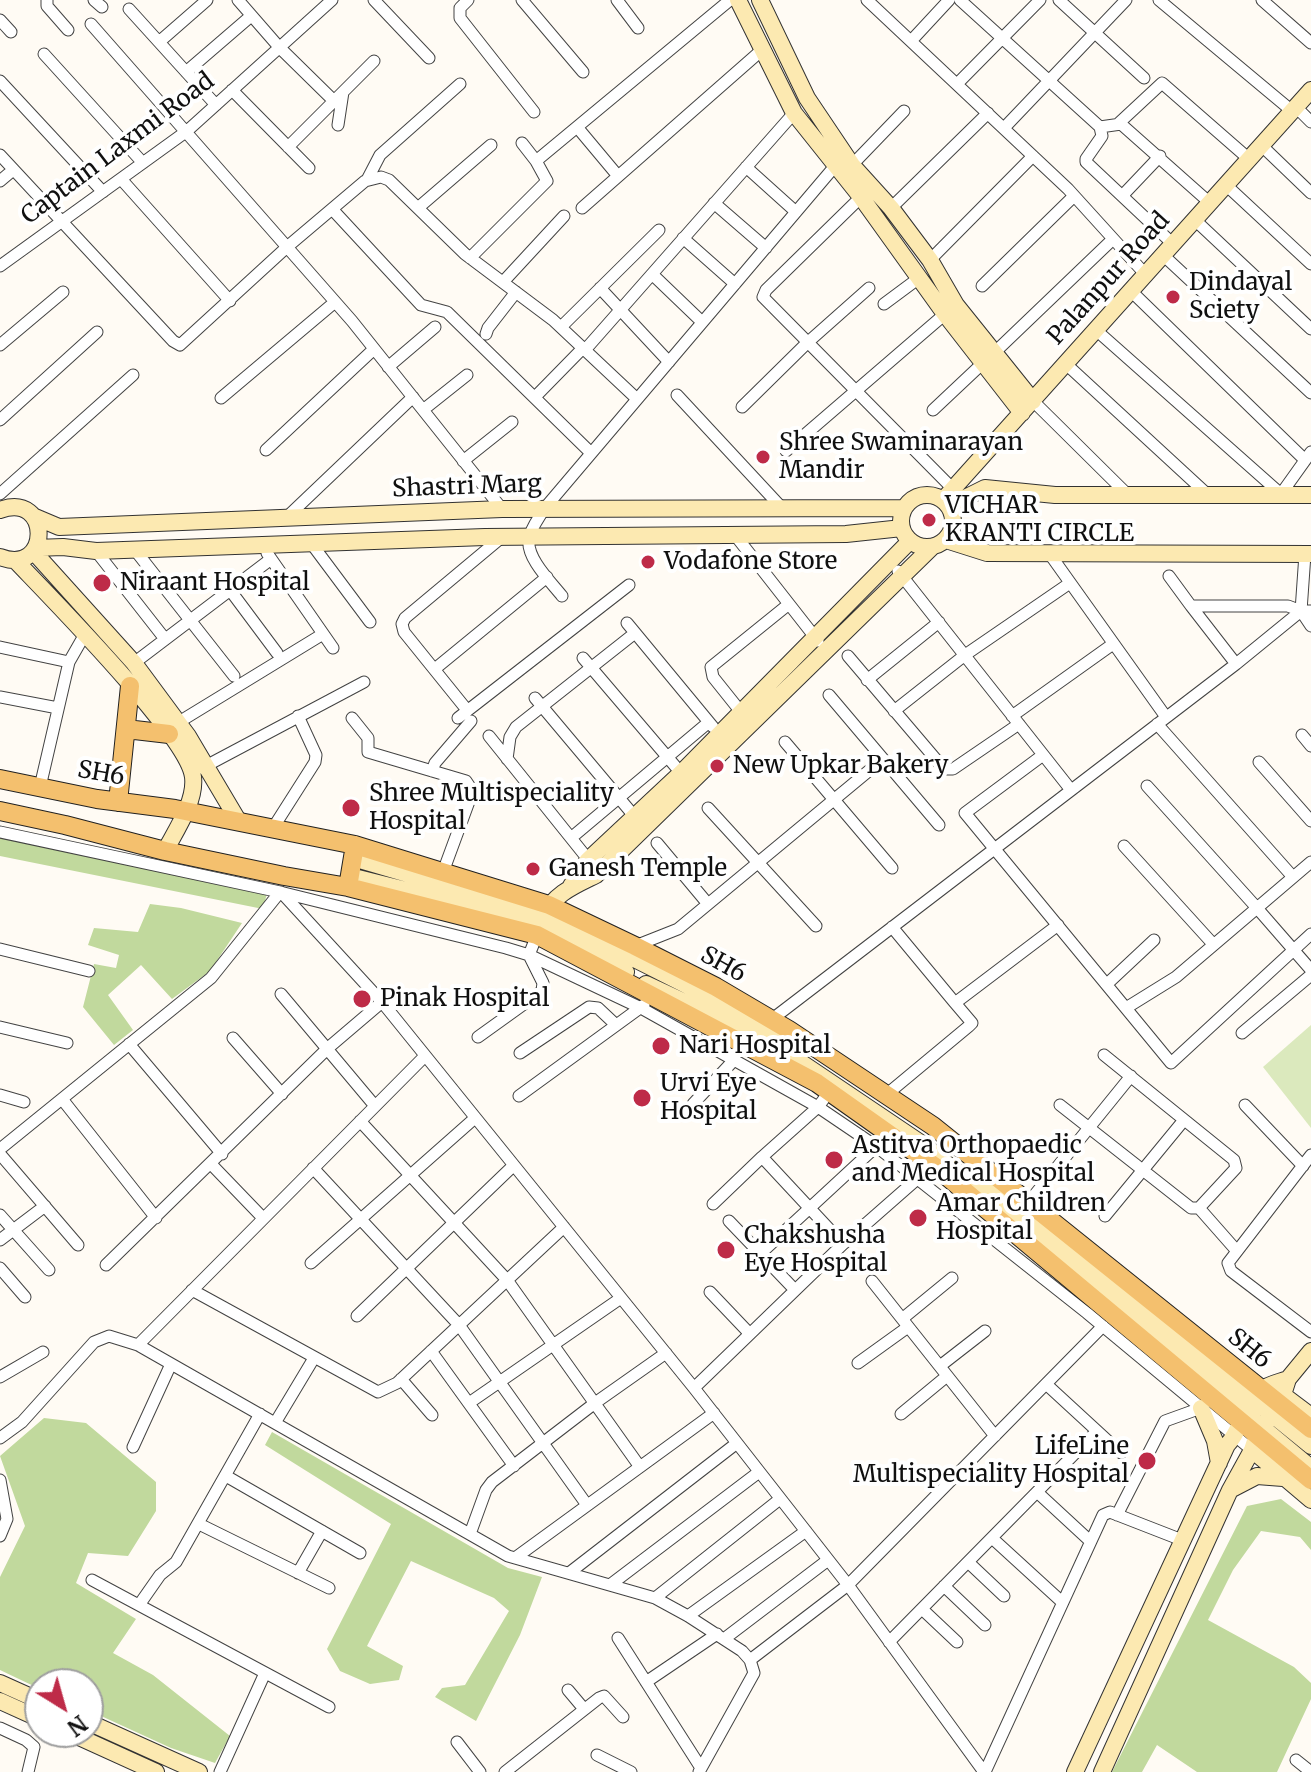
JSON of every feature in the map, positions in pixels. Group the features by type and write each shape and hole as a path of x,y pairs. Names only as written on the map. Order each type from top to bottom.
{"main road":[{"path":"118,802 130,686"},
{"path":"126,729 174,728"},
{"name":"SH6","path":"0,779 273,828 351,866 480,920 543,919 647,1002 824,1099 882,1140 937,1168 1262,1412 1311,1429"},
{"path":"0,811 65,825 161,858 282,884 351,866"},
{"name":"SH6","path":"351,866 443,872 543,919 635,946 716,987 771,1020 933,1126 1028,1203 1262,1412 1311,1480"}],"street":[{"path":"47,0 47,6 68,30"},
{"path":"159,42 207,0"},
{"path":"238,0 279,47 339,96"},
{"name":"Captain Laxmi Road","path":"0,266 187,131 332,0"},
{"path":"374,0 429,58"},
{"path":"383,10 393,0"},
{"path":"468,0 460,8 460,18 534,112"},
{"path":"522,0 583,72"},
{"path":"617,0 638,28"},
{"path":"536,161 730,0"},
{"path":"738,0 794,113 844,166 891,208 930,260 989,358"},
{"path":"760,0 807,98 861,197 945,314 989,358 1028,407 1128,495"},
{"path":"867,0 1074,196 1146,275"},
{"path":"911,41 949,0"},
{"path":"960,0 1100,127 1102,136 1086,162 1122,196 1168,250 1311,393"},
{"path":"957,84 1040,0"},
{"path":"1059,0 1144,78"},
{"path":"1004,128 1126,0"},
{"path":"1159,0 1311,122"},
{"path":"1262,0 1311,43"},
{"path":"129,9 216,105"},
{"path":"186,72 251,16"},
{"path":"0,20 11,32"},
{"path":"91,24 335,302 502,509"},
{"path":"582,208 763,49"},
{"path":"44,54 143,163"},
{"path":"288,147 374,61"},
{"path":"0,81 103,192"},
{"path":"1100,127 1119,123 1162,83 1249,159"},
{"path":"0,155 176,344 184,344 287,247 367,180 380,155 460,84"},
{"path":"232,90 309,168"},
{"name":"Palanpur Road","path":"948,498 1311,90"},
{"path":"338,125 339,96"},
{"path":"562,596 536,561 529,545 529,536 544,509 796,212 904,111"},
{"path":"535,397 619,311 794,113"},
{"path":"891,208 988,113"},
{"path":"1119,123 1210,203"},
{"path":"577,127 618,176"},
{"path":"470,258 544,186 546,176 522,143"},
{"path":"419,207 491,145"},
{"path":"1261,145 1311,193"},
{"path":"930,260 1033,156"},
{"path":"1122,196 1160,156"},
{"path":"746,167 796,212"},
{"path":"0,181 13,170"},
{"path":"367,180 381,177 389,180 470,258 561,327 637,399"},
{"path":"121,179 230,301"},
{"path":"1226,185 1311,264"},
{"path":"982,286 1074,196"},
{"path":"594,866 635,817 741,712 903,577 953,527 948,498 855,391 765,300 764,293 861,197"},
{"path":"714,203 766,248"},
{"path":"332,209 421,305 447,312 591,453"},
{"path":"503,282 564,216"},
{"path":"1195,220 1311,329"},
{"path":"561,327 659,230"},
{"path":"683,238 735,284"},
{"path":"933,410 1113,239"},
{"path":"652,274 702,322"},
{"path":"884,304 919,278"},
{"path":"600,288 669,362"},
{"path":"742,407 869,288"},
{"path":"1131,291 1308,456 1281,494"},
{"path":"0,345 63,292"},
{"path":"486,334 516,292"},
{"path":"221,398 335,302"},
{"path":"786,451 945,314"},
{"path":"388,367 435,327"},
{"path":"1096,330 1281,494"},
{"path":"0,420 97,332"},
{"path":"266,450 374,349"},
{"path":"1066,364 1207,494"},
{"path":"0,494 133,375"},
{"path":"423,410 467,375"},
{"path":"677,395 781,507"},
{"path":"286,518 413,397"},
{"path":"463,461 512,422"},
{"path":"478,1037 542,991 543,983 529,955 543,919 719,734 820,644 890,560 906,535 904,508 917,496 948,498 985,488 1055,495 1311,495"},
{"name":"Shastri Marg","path":"0,510 19,507 59,527 502,509 904,508"},
{"path":"8,559 21,559 34,550 40,532 33,516"},
{"path":"735,535 820,644"},
{"path":"906,535 924,547 939,543 987,553 1308,554 1306,611 1311,626"},
{"name":"Shastri Marg","path":"34,550 63,547 96,551 266,552 311,543 529,536 906,535"},
{"path":"465,716 436,668 404,632 402,624 405,618 502,537"},
{"path":"311,543 370,622"},
{"path":"34,550 134,663 200,769 239,822"},
{"path":"135,550 234,676"},
{"path":"96,551 165,639"},
{"path":"134,663 230,590 266,552 333,648"},
{"path":"1049,553 1113,644 1161,721 1293,877"},
{"path":"8,559 174,728"},
{"path":"890,560 1071,790"},
{"path":"1169,576 1236,664"},
{"path":"436,668 547,577"},
{"path":"894,711 965,655 1070,583"},
{"path":"432,771 465,716 629,585"},
{"path":"230,590 277,653"},
{"path":"741,712 713,677 711,667 789,604"},
{"path":"1191,606 1288,606 1306,611"},
{"path":"771,1020 1306,611"},
{"path":"867,680 939,622"},
{"path":"507,759 510,737 516,727 539,703 631,628 719,734"},
{"path":"40,787 69,662 85,634"},
{"path":"317,647 323,634"},
{"path":"174,728 323,634"},
{"path":"848,656 939,763 953,769 1113,644"},
{"path":"0,647 69,662"},
{"path":"587,662 681,773"},
{"path":"0,832 161,858 185,811 200,769 364,682"},
{"path":"829,695 939,825"},
{"path":"0,697 58,708"},
{"path":"539,703 635,817"},
{"path":"273,828 315,762 316,755 298,716"},
{"path":"352,718 368,738 368,752 466,781 472,790 443,872"},
{"path":"571,838 667,756 719,734"},
{"path":"1302,735 1311,746"},
{"path":"489,736 594,866"},
{"path":"785,742 892,868"},
{"path":"1043,755 965,813 1171,1063 1311,934"},
{"path":"635,946 678,929 883,759"},
{"path":"1259,762 1311,821"},
{"path":"1147,786 1311,972 1242,1033"},
{"path":"708,808 816,926"},
{"path":"657,843 708,904"},
{"path":"1124,846 1213,944"},
{"path":"1126,1008 1176,977 1311,862"},
{"path":"351,866 543,919 638,979 772,1043 925,1146 1262,1412 1311,1446"},
{"path":"282,884 529,955 647,1002 734,1060 824,1099 713,1204"},
{"path":"282,884 382,1002 714,1413 848,1585 984,1772 1103,1515 1110,1512 1182,1540"},
{"path":"78,1245 0,1151 211,978 282,884"},
{"path":"955,1003 1058,925"},
{"path":"886,1095 972,1023 892,927"},
{"path":"1107,984 1154,940"},
{"path":"0,949 89,971"},
{"path":"281,994 375,1106"},
{"path":"106,1265 328,1048 382,1002"},
{"path":"519,1096 647,1002"},
{"path":"520,1053 589,1007 598,1008 615,1024"},
{"path":"0,1027 67,1043"},
{"path":"233,1038 282,1094"},
{"path":"129,1044 222,1154"},
{"path":"1104,1055 1234,1160 1236,1165 1199,1208"},
{"path":"138,1345 425,1056"},
{"path":"693,1104 734,1060"},
{"path":"1028,1203 1131,1076"},
{"path":"0,1095 24,1102"},
{"path":"62,1099 156,1218"},
{"path":"1060,1105 1191,1208 1199,1208 1236,1250"},
{"path":"1245,1105 1303,1166"},
{"path":"311,1263 475,1118"},
{"path":"1105,1216 1184,1120"},
{"path":"360,1121 507,1280 640,1467"},
{"path":"760,1254 882,1140 917,1179 1201,1408 1215,1441 1219,1463"},
{"path":"1311,1155 1228,1263 1231,1271 1311,1332"},
{"path":"762,1157 843,1244"},
{"path":"211,1164 263,1218"},
{"path":"357,1316 513,1166"},
{"path":"313,1168 459,1325 587,1505"},
{"path":"694,1388 843,1244 917,1179"},
{"path":"0,1240 45,1206"},
{"path":"0,1215 49,1270"},
{"path":"729,1221 795,1290"},
{"path":"192,1290 378,1392 401,1379 564,1227"},
{"path":"0,1268 25,1297"},
{"path":"858,1363 952,1278"},
{"path":"872,1281 995,1436"},
{"path":"710,1292 750,1334"},
{"path":"469,1403 621,1298"},
{"path":"750,1660 848,1585 1103,1326"},
{"path":"901,1414 985,1331"},
{"path":"0,1438 22,1422 94,1342 109,1336 138,1345 515,1558 655,1598 742,1651 750,1660 754,1673 700,1770 618,1638"},
{"path":"431,1351 514,1466"},
{"path":"1075,1772 1227,1445 1262,1412 1311,1351"},
{"path":"0,1377 43,1352"},
{"path":"470,1534 486,1490 595,1403 666,1353"},
{"path":"275,1423 314,1358"},
{"path":"133,1447 171,1364"},
{"path":"401,1379 432,1415"},
{"path":"1046,1384 1121,1453"},
{"path":"1117,1515 1165,1421 1201,1408 1311,1416"},
{"path":"1262,1412 1311,1468"},
{"path":"1262,1412 1283,1478"},
{"path":"1102,1772 1230,1490 1262,1412"},
{"path":"515,1558 714,1413"},
{"path":"139,1605 157,1579 176,1562 260,1414"},
{"path":"889,1642 1097,1431"},
{"path":"569,1573 737,1443"},
{"path":"610,1585 759,1472"},
{"path":"226,1476 360,1553"},
{"path":"1230,1490 1257,1476 1283,1478 1311,1500"},
{"path":"0,1480 7,1519 0,1536"},
{"path":"1037,1492 1090,1541"},
{"path":"655,1598 780,1499"},
{"path":"199,1524 329,1588"},
{"path":"298,1573 322,1531"},
{"path":"688,1616 806,1531"},
{"path":"992,1538 1062,1602"},
{"path":"646,1682 720,1637 828,1560"},
{"path":"968,1562 1004,1596"},
{"path":"92,1580 329,1707"},
{"path":"944,1586 985,1625"},
{"path":"922,1609 957,1642"},
{"path":"220,1772 265,1673"},
{"path":"0,1683 24,1694"},
{"path":"568,1690 584,1709"},
{"path":"505,1772 604,1696 623,1717"},
{"path":"0,1701 24,1712"},
{"path":"0,1728 34,1747 28,1772"},
{"path":"104,1729 199,1772"},
{"path":"457,1742 480,1772"},
{"path":"103,1748 156,1772"},
{"path":"597,1755 631,1772"},
{"path":"1296,1760 1311,1772"}],"green space":[{"path":"0,836 267,893 263,909 0,856"},
{"path":"150,904 242,923 210,971 172,999 141,965 108,995 133,1030 114,1045 83,1007 94,964 116,968 119,955 88,945 94,928 138,932"},
{"path":"1311,1025 1311,1128 1263,1067"},
{"path":"44,1418 86,1423 156,1482 156,1511 128,1556 88,1553 76,1583 136,1619 113,1653 153,1675 230,1736 215,1763 171,1748 104,1717 104,1668 24,1668 24,1681 0,1670 0,1577 25,1526 0,1456"},
{"path":"272,1432 508,1568 542,1577 520,1635 476,1721 435,1697 442,1688 465,1685 509,1611 494,1598 411,1561 367,1646 403,1666 399,1680 370,1684 340,1671 327,1649 391,1524 265,1445"},
{"path":"1281,1499 1311,1522 1311,1550 1300,1537 1261,1531 1233,1570 1208,1620 1294,1667 1311,1683 1311,1699 1277,1772 1197,1772 1157,1745 1142,1772 1112,1772 1247,1506"}],"place":[{"name":"Dindayal Sciety","path":"1173,297"},
{"name":"Shree Swaminarayan Mandir","path":"763,457"},
{"name":"VICHAR KRANTI CIRCLE","path":"929,520"},
{"name":"Vodafone Store","path":"648,562"},
{"name":"Niraant Hospital","path":"102,583"},
{"name":"New Upkar Bakery","path":"717,766"},
{"name":"Shree Multispeciality Hospital","path":"351,808"},
{"name":"Ganesh Temple","path":"533,869"},
{"name":"Pinak Hospital","path":"362,999"},
{"name":"Nari Hospital","path":"661,1046"},
{"name":"Urvi Eye Hospital","path":"642,1098"},
{"name":"Astitva Orthopaedic and Medical Hospital","path":"834,1160"},
{"name":"Amar Children Hospital","path":"918,1218"},
{"name":"Chakshusha Eye Hospital","path":"726,1250"},
{"name":"LifeLine Multispeciality Hospital","path":"1147,1461"}]}
